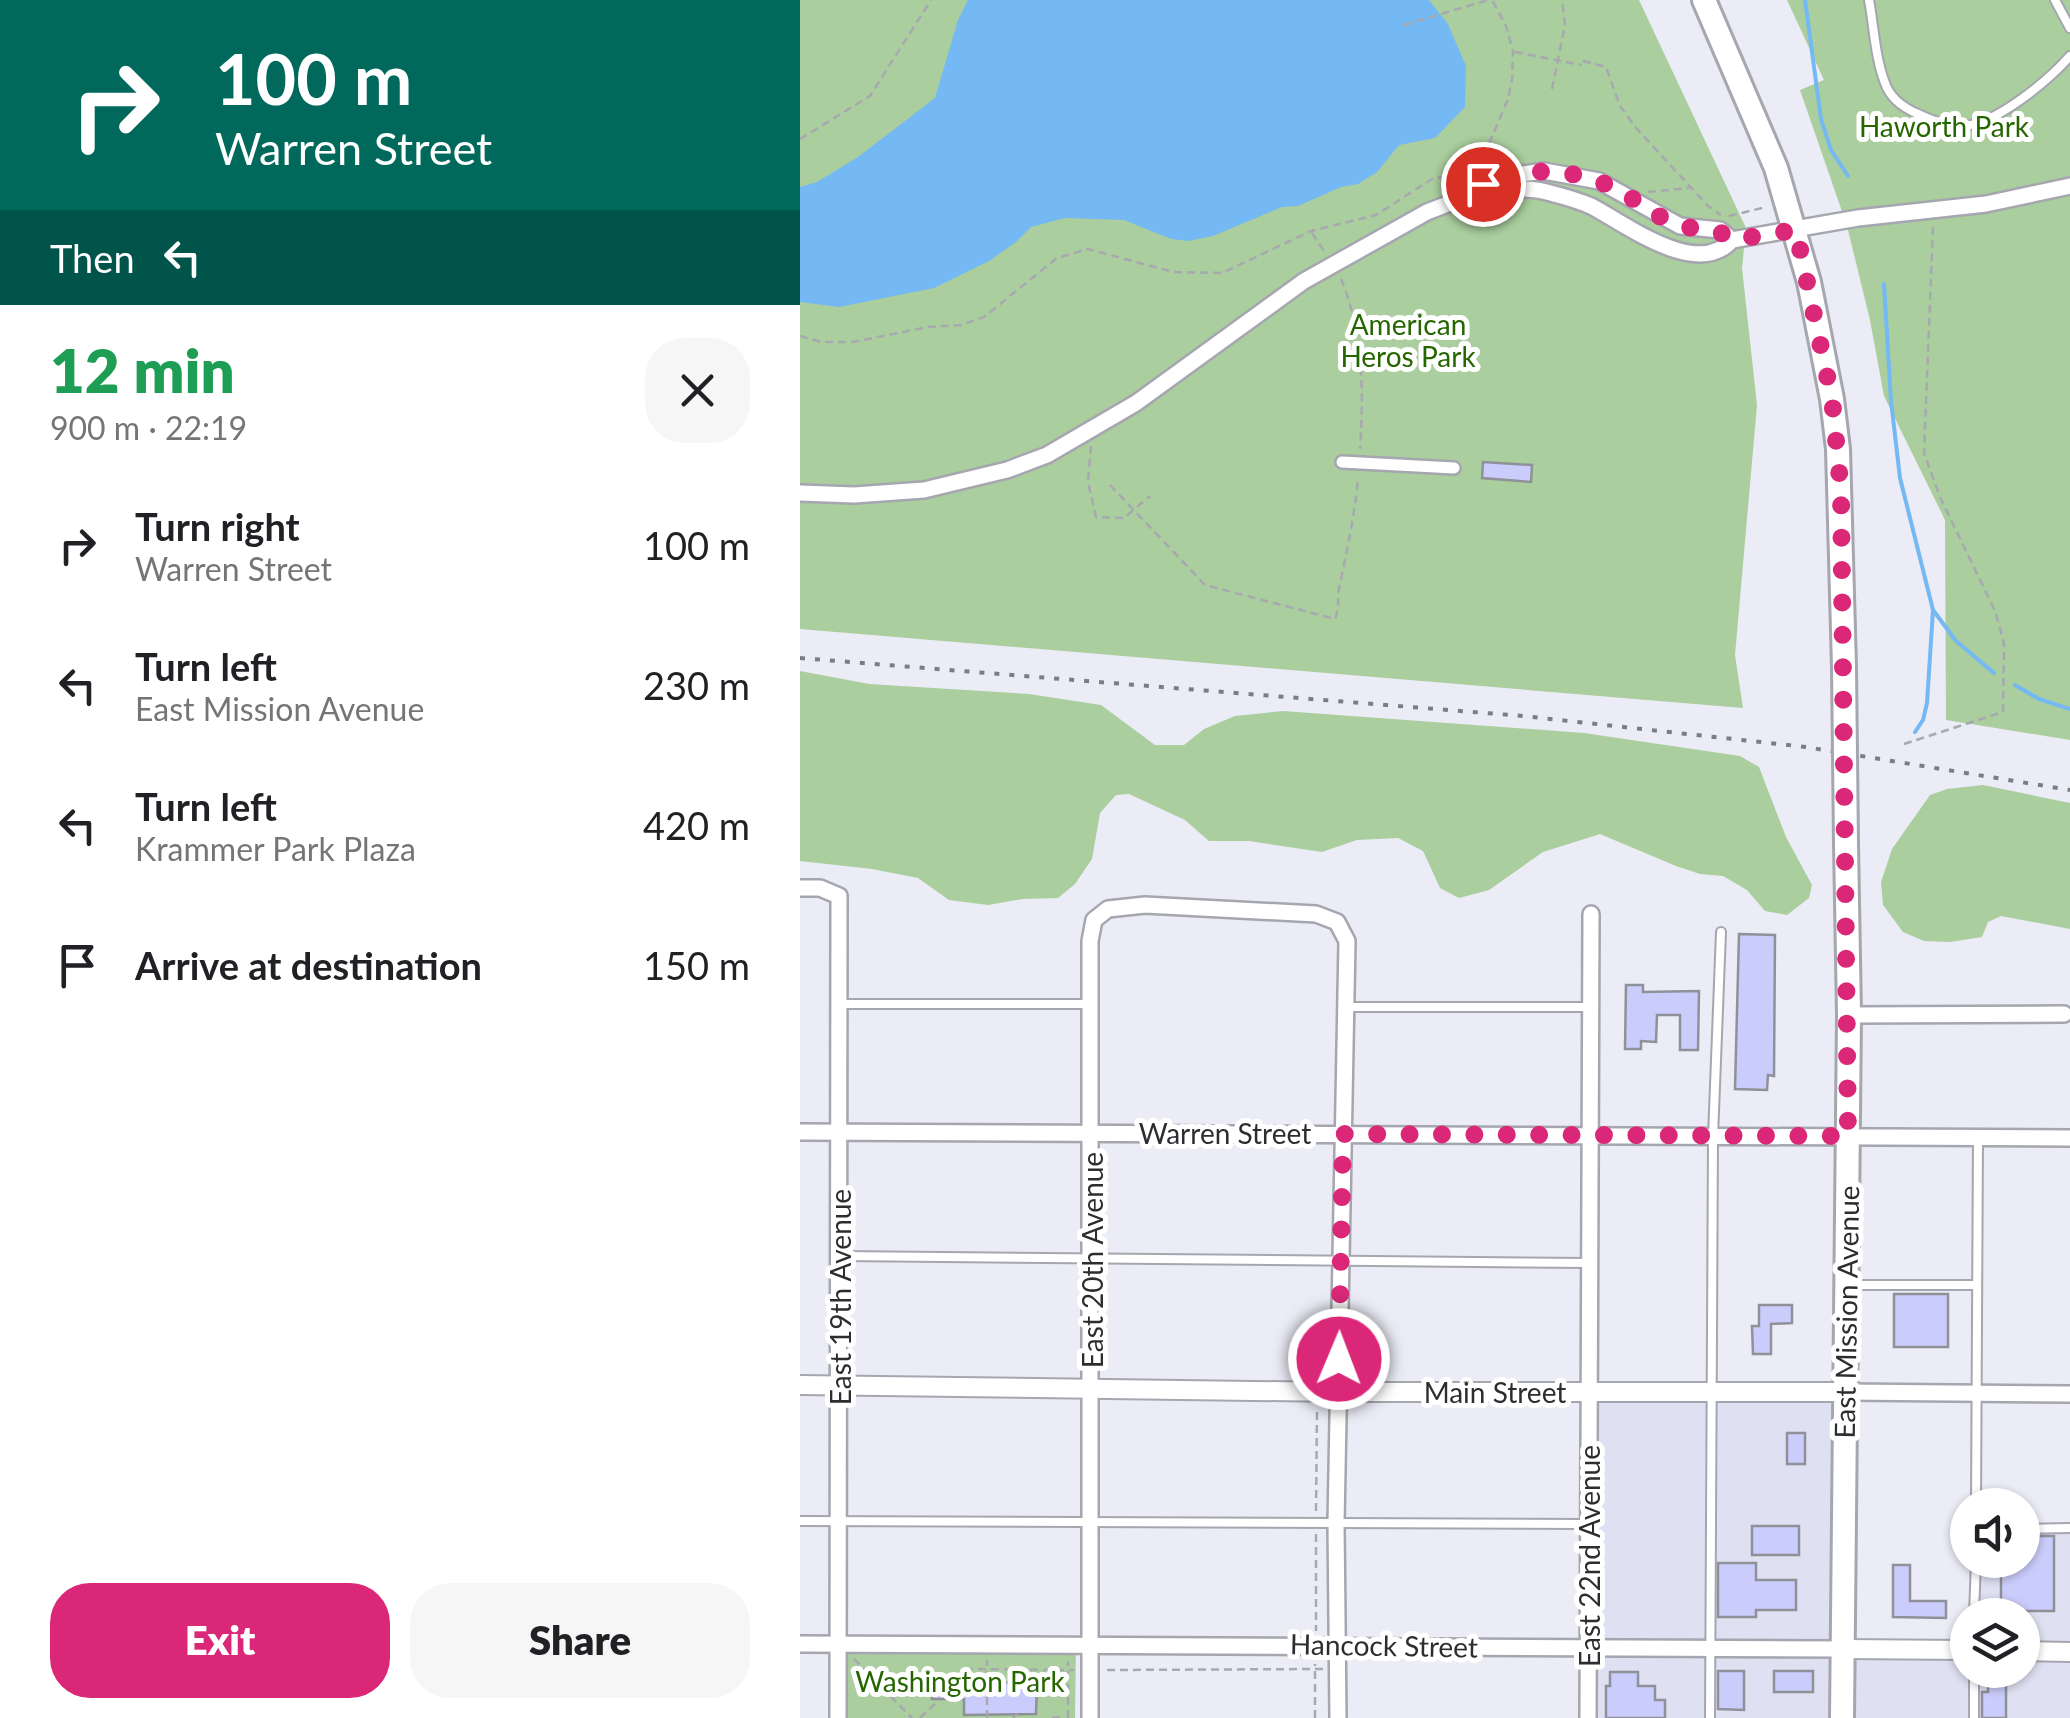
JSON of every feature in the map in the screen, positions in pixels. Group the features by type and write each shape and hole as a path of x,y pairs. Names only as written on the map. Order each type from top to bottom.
{"main road":[{"name":"East Mission Avenue","path":"1692,0 1714,27"},
{"name":"East Mission Avenue","path":"1704,0 1758,118 1796,230 1828,379 1838,449 1848,1015 1842,1718"}],"street":[{"path":"800,493 890,493 961,482 1008,470 1085,436 1304,281 1426,212 1476,192 1483,184 1500,177 1568,172 1599,180 1680,226 1720,230 1732,240"},
{"path":"1476,192 1518,189 1554,194 1587,204 1654,242 1690,252 1714,252 1732,240 1858,218 1986,204 2070,186"},
{"path":"1628,230 1643,208"},
{"path":"1342,462 1454,468"},
{"name":"East 19th Avenue","path":"800,888 820,888 839,896 838,1718"},
{"name":"East 20th Avenue","path":"1090,1718 1090,942 1094,920 1108,909 1144,905 1316,914 1337,922 1347,941 1343,1008"},
{"name":"East 22nd Avenue","path":"1588,1718 1591,914"},
{"path":"1338,1718 1336,1523 1343,1008"},
{"path":"1848,1015 2064,1014"},
{"name":"Warren Street","path":"800,1132 2070,1138"},
{"name":"Main Street","path":"800,1385 1317,1392 2070,1394"},
{"name":"Hancock Street","path":"800,1644 1950,1650"},
{"path":"2040,1651 2070,1652"}],"lane":[{"path":"1869,0 1885,84 1894,99 1951,126 1983,122 2055,72 2070,56"},
{"path":"2054,0 2070,28"},
{"path":"1710,1718 1713,1136 1721,932"},
{"path":"840,1004 1091,1004"},
{"path":"1343,1008 1592,1007"},
{"path":"1976,1488 1978,1137"},
{"path":"840,1256 1590,1263"},
{"path":"1846,1285 1976,1284"},
{"path":"800,1521 1588,1524"},
{"path":"2040,1529 2070,1528"},
{"path":"1974,1688 1974,1718"}],"path":[{"path":"800,138 870,96 932,0"},
{"path":"800,336 821,342 852,342 928,327 961,325 984,317 1057,258 1088,249 1173,272 1222,273 1311,231 1376,215 1432,179 1463,173 1488,146 1508,99 1513,52 1506,26 1490,0 1404,26"},
{"path":"1552,89 1564,25 1562,0"},
{"path":"1513,52 1606,67 1620,106 1636,128 1717,213 1733,216 1766,207"},
{"path":"1904,744 2002,712 2006,694 2004,642 1994,611 1940,497 1924,453 1933,210"},
{"path":"1110,485 1205,585 1335,618 1354,528 1362,384 1348,298 1333,264 1311,231"},
{"path":"1085,436 1091,444 1088,482 1096,517 1124,518 1150,496"},
{"path":"1315,1718 1317,1392"},
{"path":"839,1644 912,1718"},
{"path":"965,1669 1338,1669"},
{"path":"986,1718 988,1669"},
{"path":"1052,1718 1068,1717 1068,1670"},
{"path":"920,1718 938,1700"}],"shaded area":[{"path":"1589,1392 1845,1392 1843,1648 1950,1650 1950,1688 2040,1688 2040,1598 1975,1598 1975,1578 2040,1578 2040,1529 2070,1528 2070,1718 1588,1718"}],"green space":[{"name":"American Heros Park","path":"800,0 1639,0 1746,228 1742,268 1757,405 1735,655 1743,708 800,629"},
{"name":"Haworth Park","path":"1787,0 2070,0 2070,740 1946,720 1945,520 1884,396 1847,226 1800,90 1824,80"},
{"path":"800,671 869,684 1029,694 1101,705 1155,745 1184,745 1204,729 1235,716 1283,711 1584,733 1740,756 1759,767 1786,837 1812,885 1809,898 1787,915 1765,911 1747,890 1723,876 1676,866 1600,834 1543,852 1489,890 1459,898 1440,888 1423,851 1398,838 1357,840 1322,852 1249,841 1209,841 1185,820 1129,794 1116,795 1100,813 1092,859 1075,884 1058,898 988,905 949,900 918,878 800,861"},
{"path":"1983,785 2070,803 2070,929 2001,916 1988,922 1982,937 1924,941 1903,932 1883,905 1881,882 1892,849 1930,795"},
{"name":"Washington Park","path":"846,1644 1076,1644 1075,1718 845,1718"}],"water":[{"path":"968,0 1429,0 1448,24 1466,66 1465,107 1435,138 1399,145 1377,172 1358,184 1341,187 1298,206 1282,207 1213,236 1188,241 1171,239 1124,220 1065,218 1031,227 989,261 934,288 839,307 800,302 800,187 817,182 858,157 935,98 958,20"}],"building":[{"path":"1483,462 1532,465 1531,482 1482,478"},
{"path":"1739,934 1775,935 1774,1076 1768,1075 1767,1090 1735,1089"},
{"path":"1626,985 1643,985 1643,992 1699,991 1698,1050 1680,1050 1680,1015 1657,1015 1656,1042 1641,1041 1641,1049 1625,1049"},
{"path":"1894,1294 1948,1294 1948,1347 1894,1347"},
{"path":"1759,1305 1792,1305 1792,1323 1771,1324 1771,1354 1753,1354 1752,1326 1759,1326"},
{"path":"1787,1433 1805,1433 1805,1464 1787,1464"},
{"path":"1752,1526 1799,1526 1799,1555 1752,1555"},
{"path":"2040,1536 2054,1536 2054,1611 2040,1611 2040,1598 2001,1598 2001,1578 2040,1578"},
{"path":"1718,1563 1756,1563 1756,1580 1796,1580 1796,1610 1756,1610 1756,1617 1718,1617"},
{"path":"1893,1565 1910,1565 1910,1601 1946,1601 1946,1618 1893,1617"},
{"path":"1718,1671 1744,1671 1744,1710 1718,1709"},
{"path":"1774,1671 1813,1671 1813,1692 1774,1692"},
{"path":"1610,1672 1638,1672 1638,1686 1655,1686 1655,1700 1665,1700 1665,1718 1606,1718"},
{"path":"984,1678 984,1682 1037,1683 1036,1714 964,1715 964,1699 932,1699 932,1679"},
{"path":"1988,1688 2006,1688 2006,1718 1982,1718 1982,1692 1988,1692"}],"waterway":[{"path":"1805,0 1821,119 1831,150 1848,176"},
{"path":"1884,284 1900,478 1933,610 1927,703 1915,732"},
{"path":"1933,610 1956,641 1994,673"},
{"path":"2015,685 2039,699 2070,709"}],"railway":[{"path":"800,658 1523,716 1806,747 2070,790"}],"route":[{"path":"1339,1359 1343,1134 1848,1136 1841,491 1832,399 1796,230 1732,240 1720,230 1680,226 1599,180 1568,172 1521,173 1483,184"}]}
